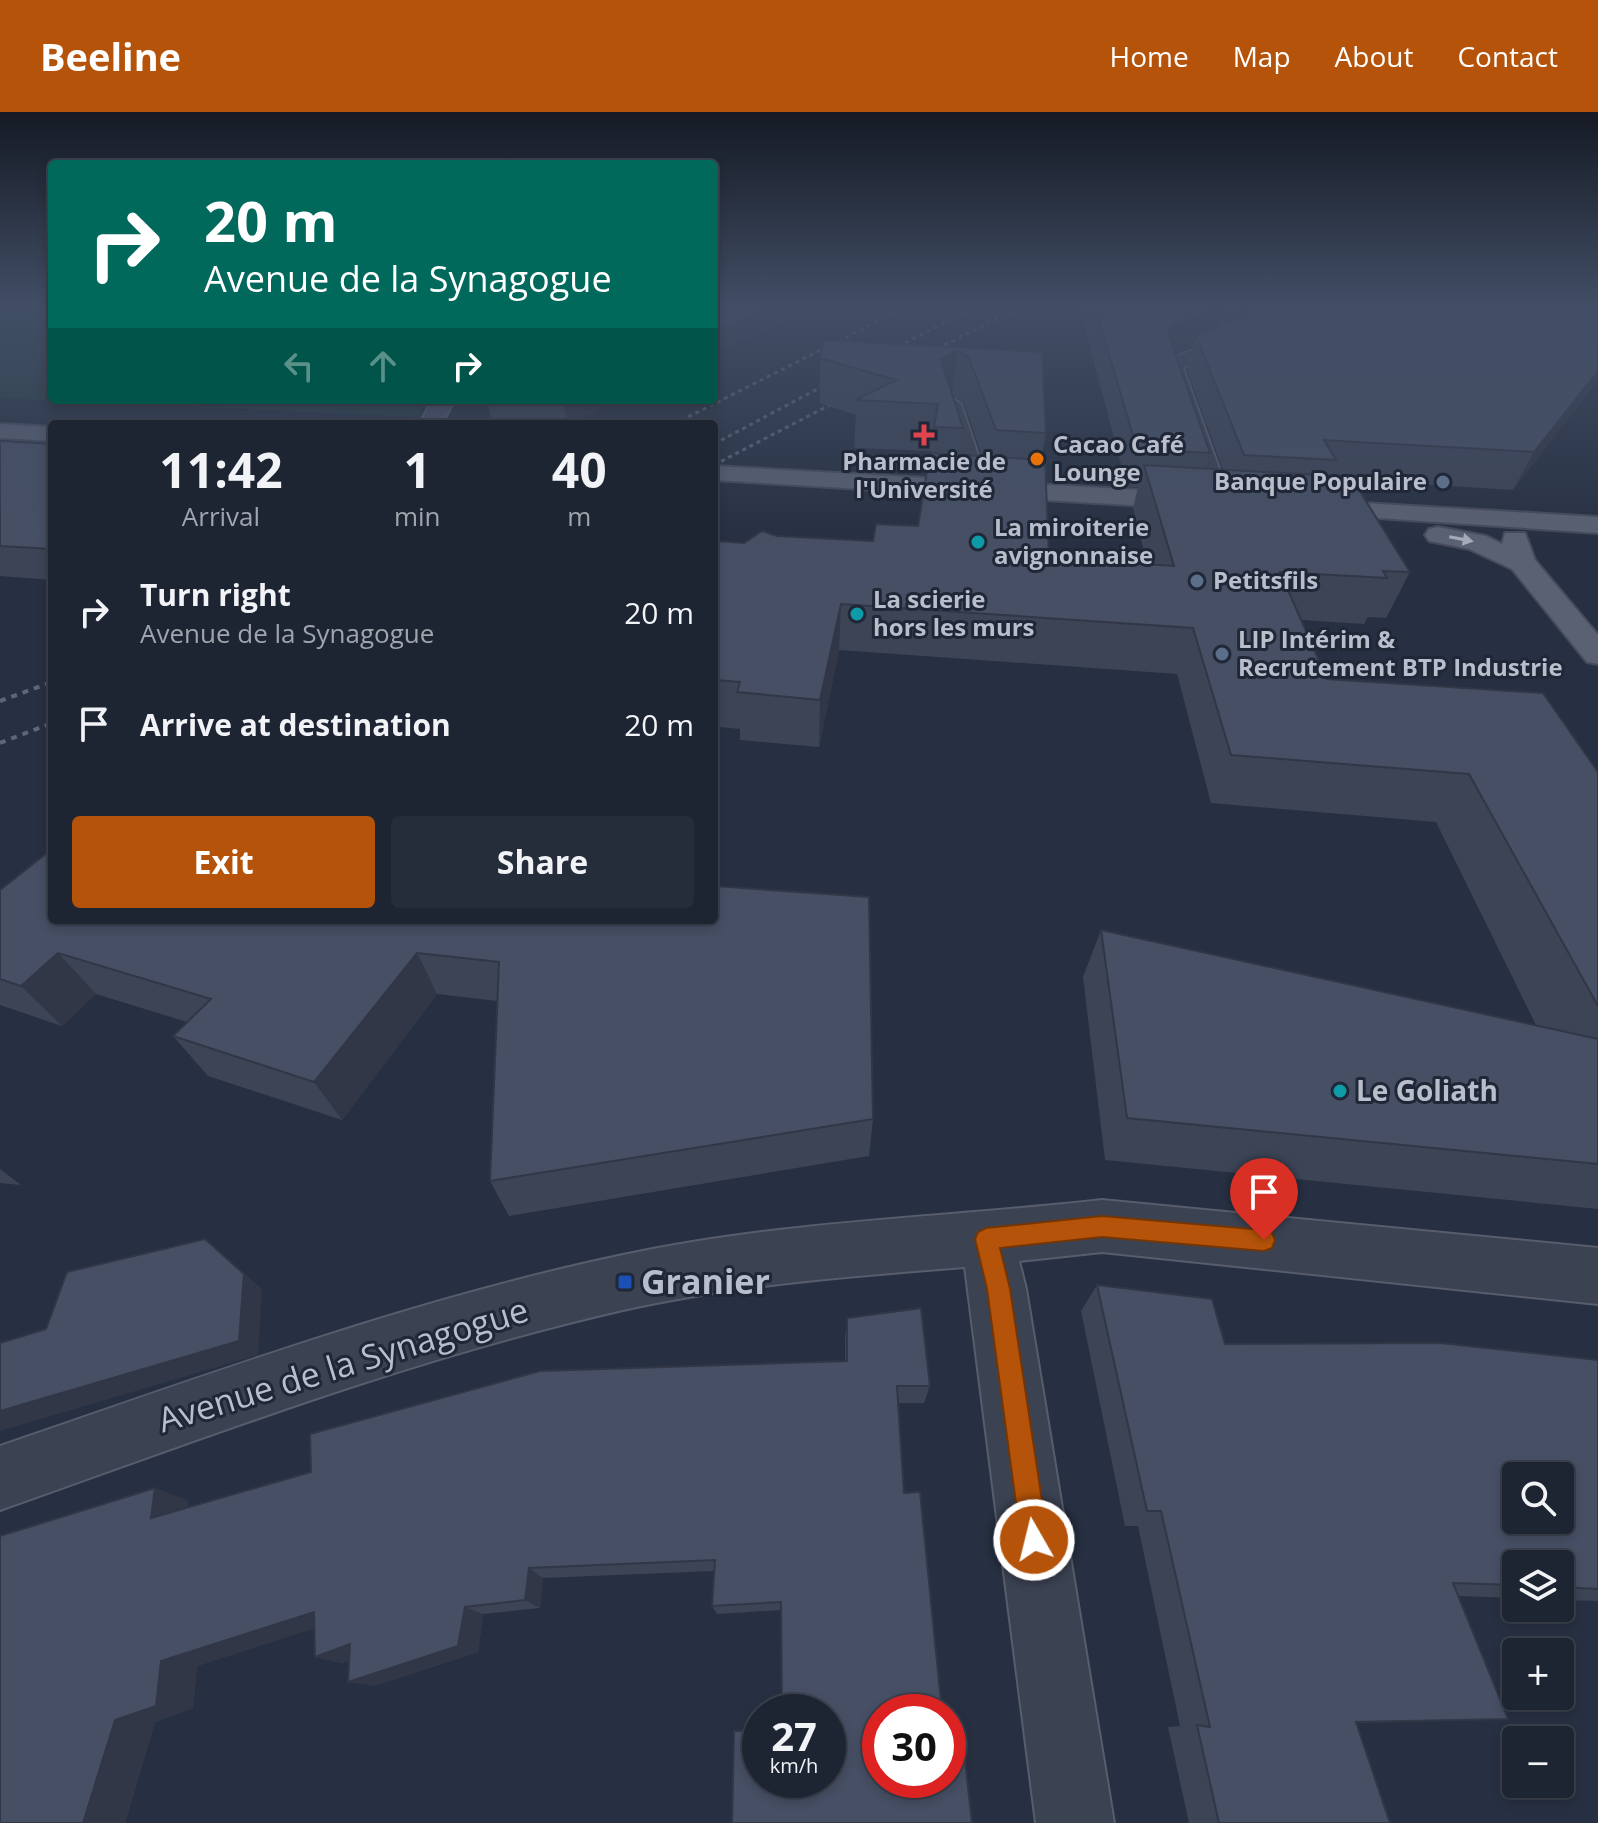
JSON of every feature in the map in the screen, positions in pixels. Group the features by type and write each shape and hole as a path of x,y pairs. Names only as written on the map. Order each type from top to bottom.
{"main road":[{"path":"0,431 48,434"},
{"path":"718,473 1237,505"},
{"path":"1522,563 1489,547 1448,536 1282,511 1549,522 1597,518"},
{"path":"1549,522 1528,528 1513,541 1522,563 1598,655"}],"street":[{"path":"1181,384 1237,505"},
{"path":"950,404 976,488"},
{"name":"Avenue de la Synagogue","path":"0,1478 370,1349 454,1324 625,1282 810,1252 986,1239 1102,1226 1598,1276"},
{"path":"986,1239 998,1289 1075,1823"}],"shaded area":[{"path":"0,384 48,384 48,400 0,398"},
{"path":"132,404 424,404 419,417"}],"building":[{"path":"888,384 949,384 963,428 934,427 938,404 856,400"},
{"path":"979,384 1044,384 1046,433 996,430"},
{"path":"1118,384 1186,384 1210,453 1137,449"},
{"path":"1215,384 1588,384 1534,452 1324,440 1336,460 1244,455"},
{"path":"0,441 48,444 48,549 0,546"},
{"path":"930,453 1045,460 1049,558 1174,566 1144,465 1351,477 1410,572 1383,571 1387,578 1280,572 1327,679 1543,693 1598,772 1598,1006 1469,774 1231,755 1193,628 841,604 820,700 737,692 740,682 718,680 718,541 744,543 762,531 777,536 873,541 876,524 918,526"},
{"path":"48,852 48,924 718,924 718,886 869,897 873,1119 490,1181 499,962 417,953 314,1082 173,1036 211,999 58,953 21,986 0,979 0,890"},
{"name":"Le Goliath","path":"1101,930 1598,1039 1598,1164 1127,1118"},
{"path":"205,1239 244,1274 239,1341 0,1411 0,1343 46,1329 67,1272"},
{"path":"1097,1285 1212,1299 1225,1344 1440,1343 1598,1360 1598,1589 1574,1588 1574,1550 1502,1550 1502,1585 1453,1583 1508,1719 1356,1722 1390,1823 1219,1823 1197,1725 1210,1727 1161,1511 1147,1511"},
{"path":"921,1308 930,1386 897,1386 904,1493 920,1492 940,1694 862,1694 862,1798 966,1798 966,1768 972,1823 732,1823 734,1731 742,1731 742,1798 846,1798 846,1694 782,1694 781,1602 712,1606 715,1560 529,1568 525,1600 465,1607 458,1646 348,1682 350,1644 315,1657 314,1612 161,1661 156,1706 115,1720 83,1823 0,1823 0,1536 155,1488 151,1518 311,1472 310,1434 540,1371 847,1361 847,1318"}],"railway":[{"path":"718,402 754,384"},
{"path":"718,442 827,384"},
{"path":"718,463 849,395"},
{"path":"682,420 714,404"},
{"path":"0,701 48,683"},
{"path":"0,743 48,725"}],"place":[{"name":"Pharmacie de l'Université","path":"924,435"},
{"name":"Cacao Café Lounge","path":"1037,459"},
{"name":"Banque Populaire","path":"1443,482"},
{"name":"La miroiterie avignonnaise","path":"978,542"},
{"name":"Petitsfils","path":"1197,581"},
{"name":"La scierie hors les murs","path":"857,614"},
{"name":"LIP Intérim & Recrutement BTP Industrie","path":"1222,654"},
{"name":"Le Goliath","path":"1340,1091"},
{"name":"Granier","path":"625,1282"}],"route":[{"path":"1034,1540 998,1289 986,1239 1102,1226 1264,1240"}]}
